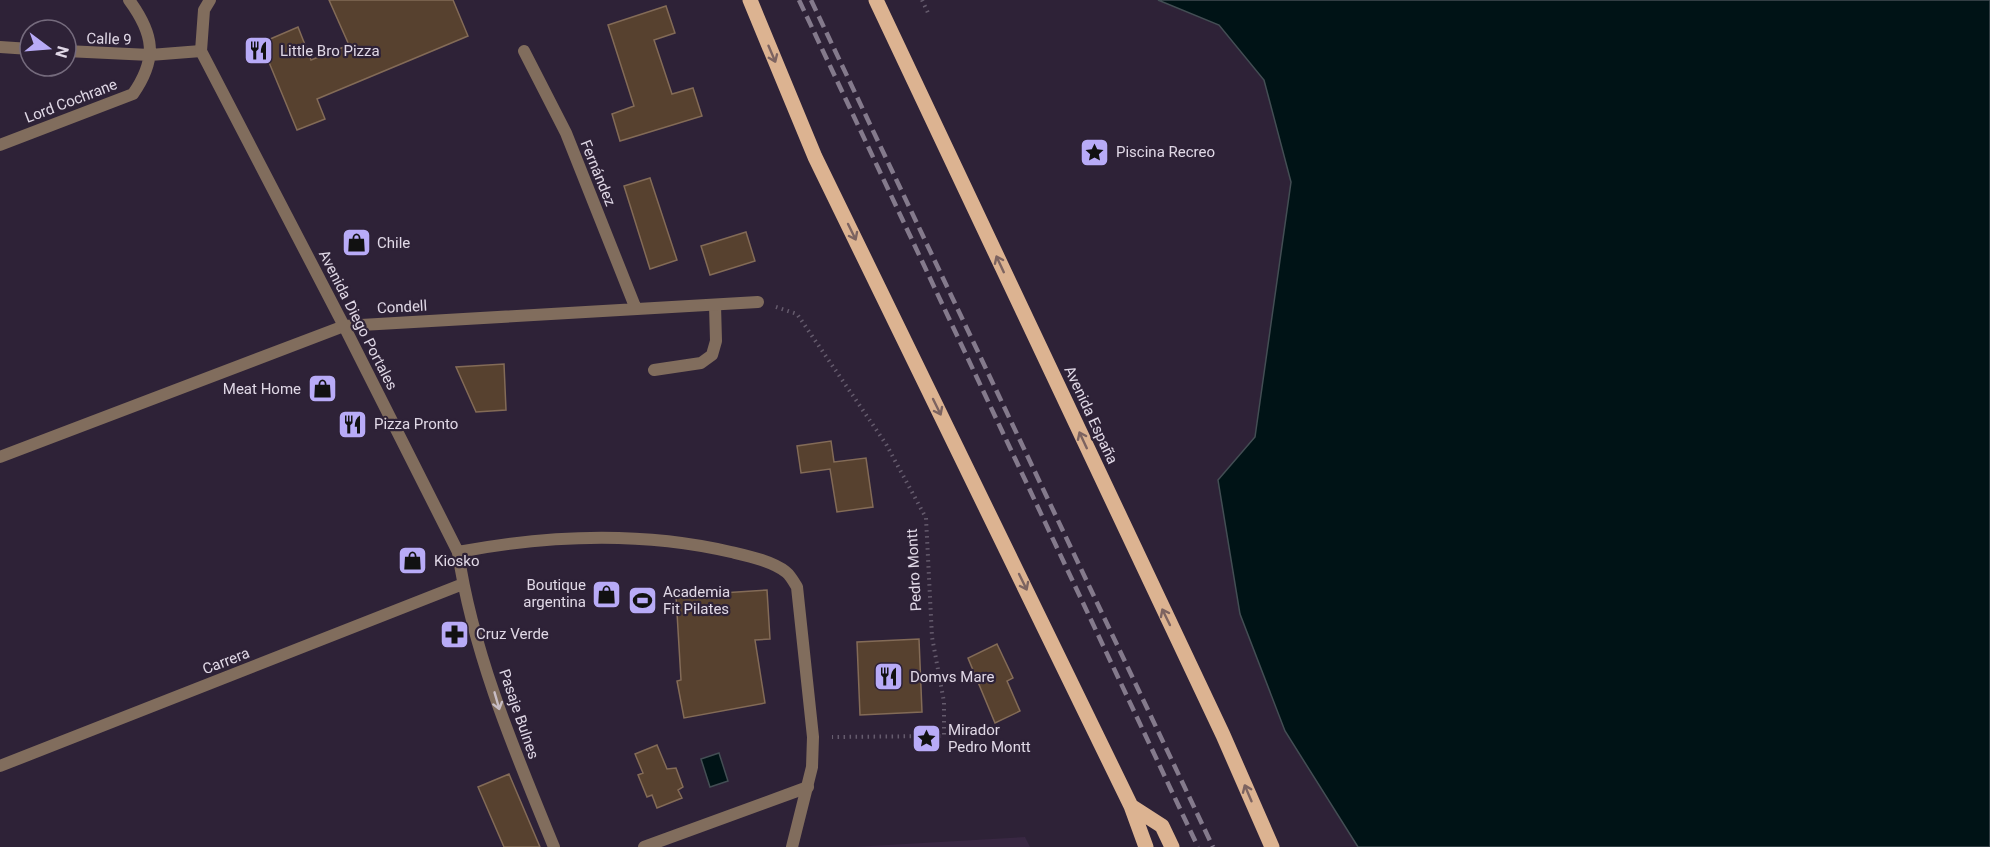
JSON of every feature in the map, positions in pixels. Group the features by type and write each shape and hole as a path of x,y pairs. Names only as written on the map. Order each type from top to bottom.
{"main road":[{"path":"750,0 815,157 1131,806 1146,847"},
{"name":"Avenida España","path":"876,0 1223,735 1272,847"},
{"path":"1131,806 1162,826 1172,847"}],"street":[{"path":"129,0 143,19 150,38 150,55 201,51 204,10 210,0"},
{"path":"0,47 18,48"},
{"name":"Avenida Diego Portales","path":"201,51 458,552"},
{"name":"Fernández","path":"524,51 566,133 636,309"},
{"name":"Calle 9","path":"78,52 150,55"},
{"name":"Lord Cochrane","path":"0,145 133,94 145,76 150,55"},
{"name":"Condell","path":"0,457 344,326 758,302"},
{"path":"654,370 701,363 712,355 716,341 715,304"},
{"path":"458,552 542,540 603,537 694,544 754,557 787,572 797,587 813,737 812,767 792,847"},
{"name":"Pasaje Bulnes","path":"458,552 463,584 505,728 554,847"},
{"name":"Carrera","path":"0,766 463,584"},
{"path":"644,847 808,787"}],"path":[{"path":"922,0 929,15"},
{"name":"Pedro Montt","path":"758,302 797,314 886,444 926,518 932,637 944,702 944,736 813,737"}],"shaded area":[{"path":"1158,0 1990,0 1990,847 1358,847 1285,731 1240,614 1218,480 1255,437 1291,182 1264,80 1219,25"},
{"path":"719,753 728,781 710,787 701,759"},
{"path":"1025,837 1030,847 853,847"}],"building":[{"path":"329,0 453,0 468,36 317,99 325,119 297,130 261,43 298,27 311,60 349,45"},
{"path":"666,6 675,33 654,40 672,94 693,88 702,116 620,141 612,114 634,106 608,25"},
{"path":"650,178 677,260 650,269 624,186"},
{"path":"746,232 755,261 710,275 701,246"},
{"path":"504,364 506,410 476,412 456,367"},
{"path":"831,441 834,462 866,458 873,507 837,512 830,469 801,473 797,446"},
{"path":"767,590 770,639 755,640 765,703 684,718 677,681 681,680 676,596"},
{"name":"Domvs Mare","path":"919,639 922,712 860,715 857,642"},
{"path":"997,644 1013,678 1007,681 1020,711 995,723 968,658"},
{"path":"657,745 667,769 676,768 683,787 678,790 682,798 657,808 652,795 647,797 638,775 643,773 635,754"},
{"path":"509,774 540,847 504,847 478,787"}],"railway":[{"path":"799,0 1198,847"},
{"path":"811,0 1213,847"}],"place":[{"name":"Little Bro Pizza","path":"259,51"},
{"name":"Piscina Recreo","path":"1095,152"},
{"name":"Chile","path":"356,243"},
{"name":"Meat Home","path":"322,389"},
{"name":"Pizza Pronto","path":"353,424"},
{"name":"Kiosko","path":"413,561"},
{"name":"Boutique argentina","path":"607,594"},
{"name":"Academia Fit Pilates","path":"642,601"},
{"name":"Cruz Verde","path":"455,634"},
{"name":"Domvs Mare","path":"889,677"},
{"name":"Mirador Pedro Montt","path":"927,739"}]}
